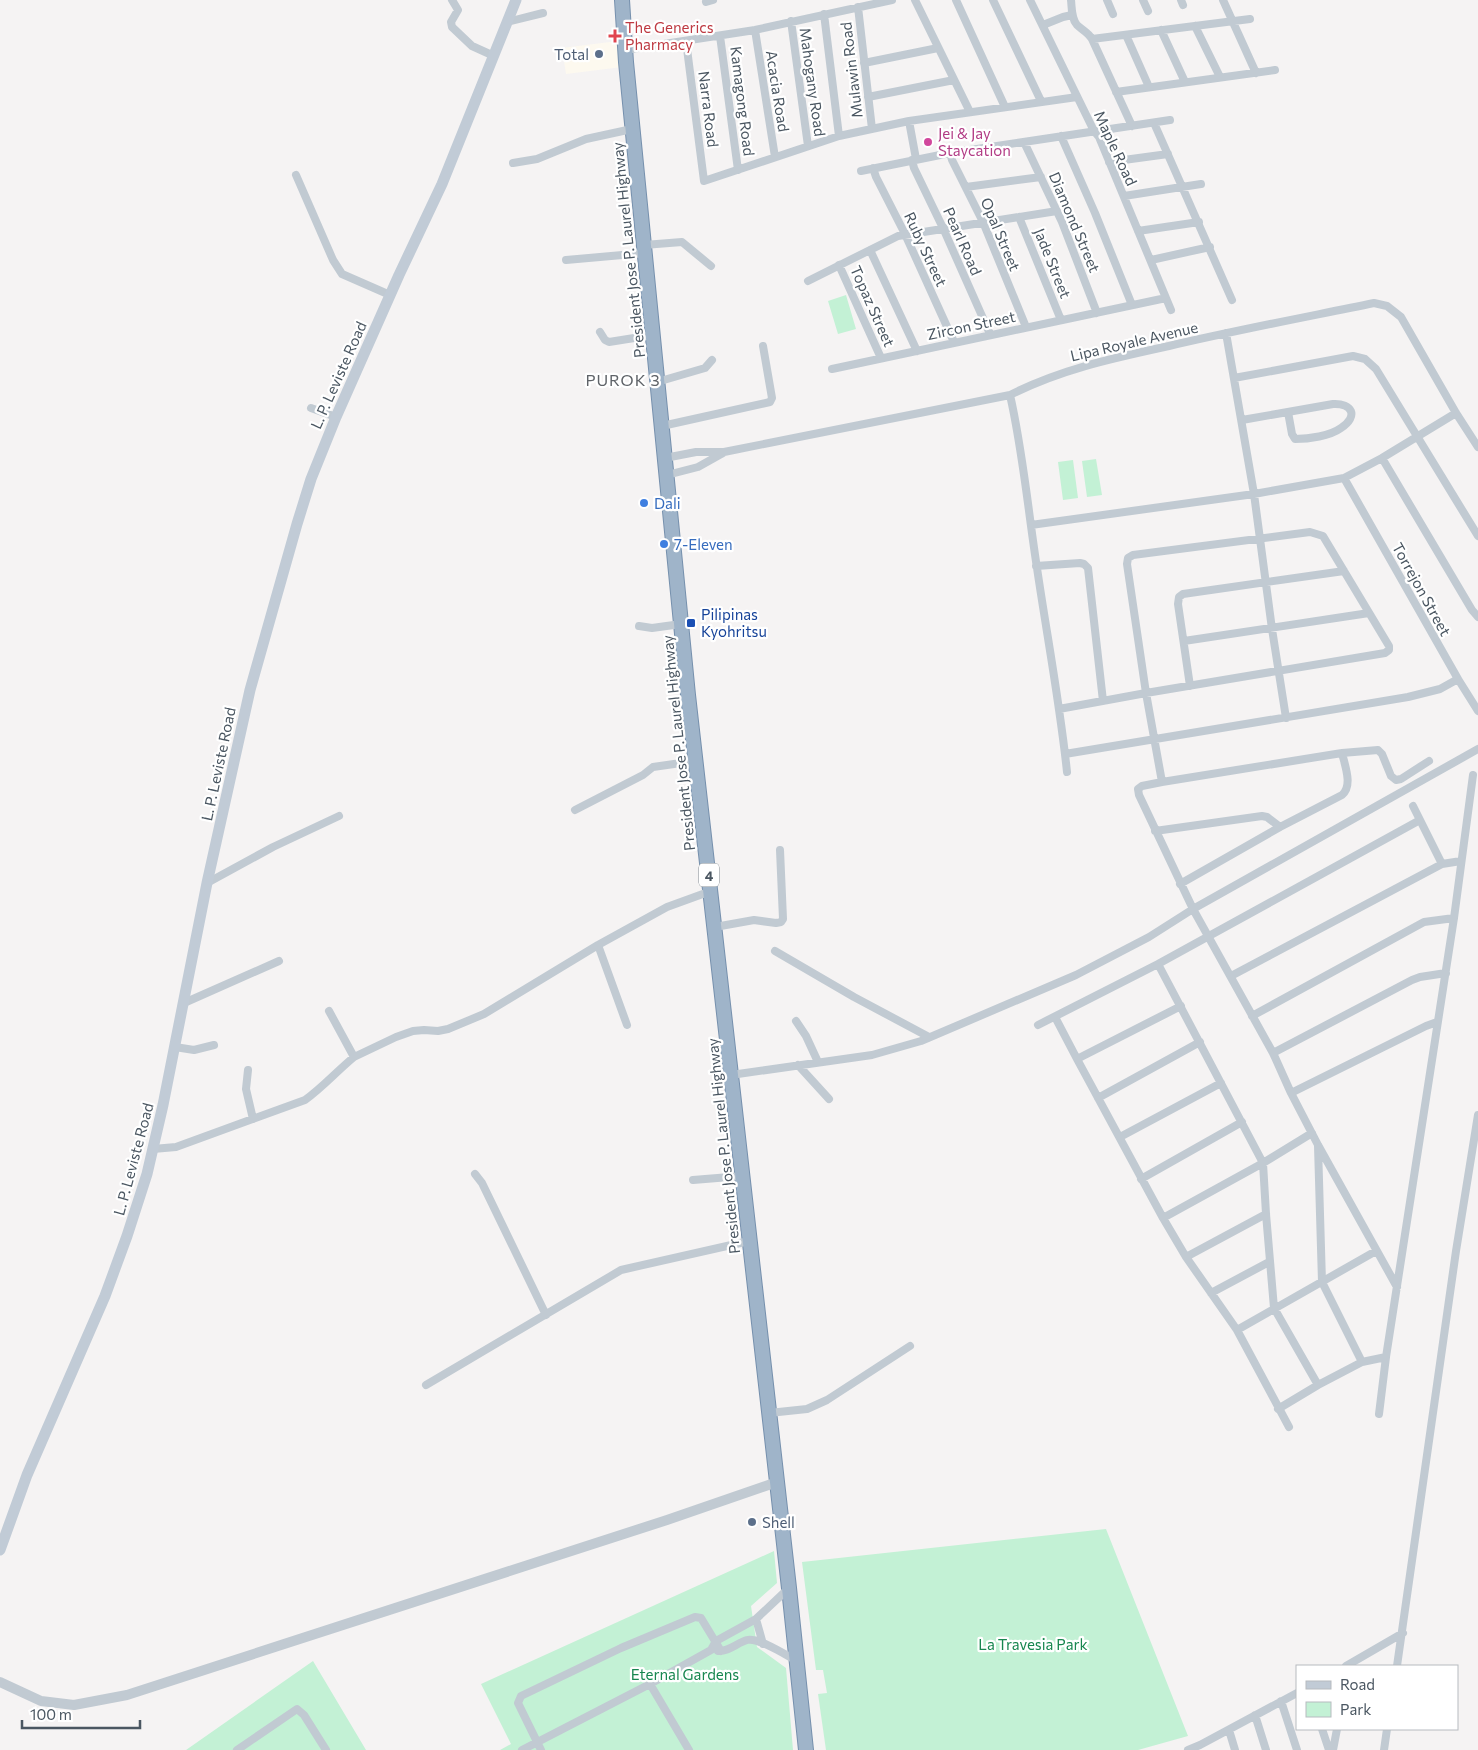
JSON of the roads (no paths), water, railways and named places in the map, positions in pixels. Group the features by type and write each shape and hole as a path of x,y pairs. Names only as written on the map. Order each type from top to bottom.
{"highway":[{"name":"President Jose P. Laurel Highway","path":"622,0 632,129 681,624 806,1750"}],"main road":[{"name":"L. P. Leviste Road","path":"0,1550 27,1475 124,1245 153,1149 207,882 252,683 296,524 311,479 336,417 442,184 516,0"}],"street":[{"path":"452,0 458,10 451,22 452,27 472,46 494,56"},
{"path":"625,50 755,30 892,0"},
{"path":"914,0 970,112"},
{"path":"956,0 1005,107"},
{"path":"993,0 1041,102"},
{"path":"1031,1 1040,0"},
{"path":"1071,0 1072,15 1077,25 1089,33 1132,126"},
{"path":"1107,0 1113,14"},
{"path":"1143,0 1148,11"},
{"path":"1223,0 1256,73"},
{"name":"Maple Road","path":"1031,1 1098,137 1171,310"},
{"name":"Mulawin Road","path":"858,7 872,129"},
{"path":"507,22 543,13"},
{"path":"824,14 839,136"},
{"path":"1043,26 1063,16 1072,15"},
{"path":"1092,39 1250,19"},
{"name":"Mahogany Road","path":"791,22 808,146"},
{"path":"1195,26 1220,78"},
{"name":"Acacia Road","path":"755,30 774,157"},
{"path":"1161,30 1185,82"},
{"path":"1126,35 1149,87"},
{"name":"Kamagong Road","path":"720,36 738,170"},
{"name":"Narra Road","path":"686,41 704,181 738,170"},
{"path":"864,63 938,48"},
{"path":"1116,92 1275,70"},
{"path":"868,96 954,80"},
{"path":"738,170 839,136 970,112 1077,97"},
{"path":"861,171 950,153 1170,120"},
{"name":"Pearl Road","path":"909,122 914,168 990,334"},
{"path":"1154,123 1184,187 1232,300"},
{"path":"513,163 545,156 586,139 632,129"},
{"path":"1061,136 1095,213 1132,305"},
{"name":"Diamond Street","path":"1024,142 1057,211 1097,313"},
{"name":"Opal Street","path":"950,153 982,222 1026,327"},
{"path":"1109,162 1168,154"},
{"name":"Ruby Street","path":"873,168 876,178 905,234 954,342"},
{"path":"296,175 339,271 349,278 390,295"},
{"path":"966,187 1041,177"},
{"path":"1124,196 1201,184"},
{"path":"808,280 905,234 1057,211"},
{"name":"Jade Street","path":"1019,217 1061,320"},
{"path":"1138,231 1199,222"},
{"path":"566,260 682,242 711,266"},
{"path":"1150,260 1210,247"},
{"path":"870,250 917,351"},
{"name":"Topaz Street","path":"839,265 881,358"},
{"name":"Zircon Street","path":"832,369 1166,298"},
{"name":"Lipa Royale Avenue","path":"665,458 696,452 724,452 1010,395 1032,383 1078,367 1226,333 1374,303 1387,306 1401,317 1456,413 1478,447"},
{"path":"600,332 604,340 609,342 653,335"},
{"path":"1226,333 1254,494 1286,718"},
{"path":"662,426 770,402 772,398 763,346"},
{"path":"1234,378 1353,356 1365,359 1376,369 1478,536"},
{"path":"658,382 706,368 712,360"},
{"path":"1010,395 1024,464 1036,566 1067,772"},
{"path":"1242,420 1288,412 1340,403 1353,416 1352,420 1332,433 1296,439 1292,434 1288,412"},
{"path":"310,408 336,417"},
{"path":"1031,525 1254,494 1344,478 1382,458 1456,413"},
{"name":"Lipa Royale Avenue","path":"667,475 698,467 724,452"},
{"path":"1382,458 1472,610 1478,617"},
{"name":"Torrejon Street","path":"1344,478 1458,680 1478,711"},
{"path":"1059,709 1146,693 1385,653 1389,650 1389,646 1323,536 1310,532 1133,555 1128,558 1127,564 1146,693 1162,782"},
{"path":"1036,566 1080,563 1088,568 1103,701"},
{"path":"1190,686 1178,604 1179,597 1183,594 1344,571"},
{"path":"1184,641 1369,613"},
{"path":"639,626 652,628 681,624"},
{"path":"1065,754 1416,696 1440,689 1458,680"},
{"path":"731,1075 872,1055 929,1037 1076,974 1149,937 1193,909 1478,749"},
{"path":"1397,1287 1318,1145 1273,1053 1193,909 1155,831 1138,789 1142,786 1162,782 1342,753 1378,750 1396,780 1401,779 1429,761"},
{"path":"1180,884 1347,791 1348,785 1342,753"},
{"path":"575,810 643,775 651,768 696,761"},
{"path":"1379,1414 1437,1022 1446,973 1473,775"},
{"path":"1413,806 1442,864"},
{"path":"207,882 339,816"},
{"path":"1155,831 1262,816 1267,817 1280,827"},
{"path":"1038,1025 1158,964 1420,820"},
{"path":"715,927 754,920 776,924 781,922 783,918 780,850"},
{"path":"1231,976 1442,864 1461,861"},
{"path":"153,1149 176,1147 305,1100 354,1057 413,1031 448,1029 484,1014 598,944 666,907 711,890"},
{"path":"1252,1016 1424,922 1454,918"},
{"path":"598,944 627,1025"},
{"path":"775,952 929,1037"},
{"path":"184,1003 279,961"},
{"path":"1158,964 1264,1163 1269,1262 1274,1308 1318,1385"},
{"path":"1273,1053 1420,976 1446,973"},
{"path":"1076,1059 1181,1006"},
{"path":"329,1012 354,1057"},
{"path":"1055,1017 1163,1218 1186,1257 1237,1330 1289,1427"},
{"path":"796,1021 806,1036 818,1062"},
{"path":"1291,1093 1437,1022"},
{"path":"1098,1098 1200,1042"},
{"path":"175,1047 190,1050 214,1045"},
{"path":"798,1065 829,1099"},
{"path":"248,1070 246,1090 253,1119"},
{"path":"1120,1137 1221,1083"},
{"path":"1397,1665 1456,1252 1478,1115"},
{"path":"1141,1179 1242,1122"},
{"path":"1163,1218 1264,1163 1312,1133"},
{"path":"1318,1145 1322,1282 1362,1362"},
{"path":"475,1174 482,1183 546,1315"},
{"path":"693,1180 742,1176"},
{"path":"1186,1257 1266,1214"},
{"path":"426,1385 620,1270 749,1241"},
{"path":"1237,1330 1376,1251"},
{"path":"1211,1293 1269,1262"},
{"path":"769,1413 807,1409 827,1400 910,1346"},
{"path":"1278,1409 1362,1362 1386,1358"},
{"path":"0,1682 40,1701 74,1705 127,1695 602,1541 777,1482"},
{"path":"522,1750 650,1684 711,1650 716,1641 756,1619 789,1588"},
{"path":"542,1750 518,1703 521,1696 621,1648 696,1616 701,1618 716,1641 720,1651"},
{"path":"756,1619 763,1644"},
{"path":"1350,1665 1403,1633"},
{"path":"711,1650 720,1651 749,1640 754,1640 797,1661"},
{"path":"650,1684 689,1750"},
{"path":"1188,1750 1200,1748 1255,1715 1296,1694"},
{"path":"1281,1701 1297,1750"},
{"path":"237,1750 297,1709 304,1715 326,1750"},
{"path":"1255,1715 1266,1750"},
{"path":"1229,1730 1235,1750"},
{"path":"1322,1730 1329,1750"},
{"path":"1333,1750 1337,1730"},
{"path":"1384,1750 1387,1730"}],"place":[{"name":"The Generics Pharmacy","path":"615,36"},
{"name":"Total","path":"599,54"},
{"name":"Jei & Jay Staycation","path":"928,142"},
{"name":"Dali","path":"644,503"},
{"name":"7-Eleven","path":"664,544"},
{"name":"Pilipinas Kyohritsu","path":"691,623"},
{"name":"Shell","path":"752,1522"}],"district":[{"name":"PUROK 3","path":"623,379"}],"park label":[{"name":"La Travesia Park","path":"1033,1644"},
{"name":"Eternal Gardens","path":"685,1674"}]}
